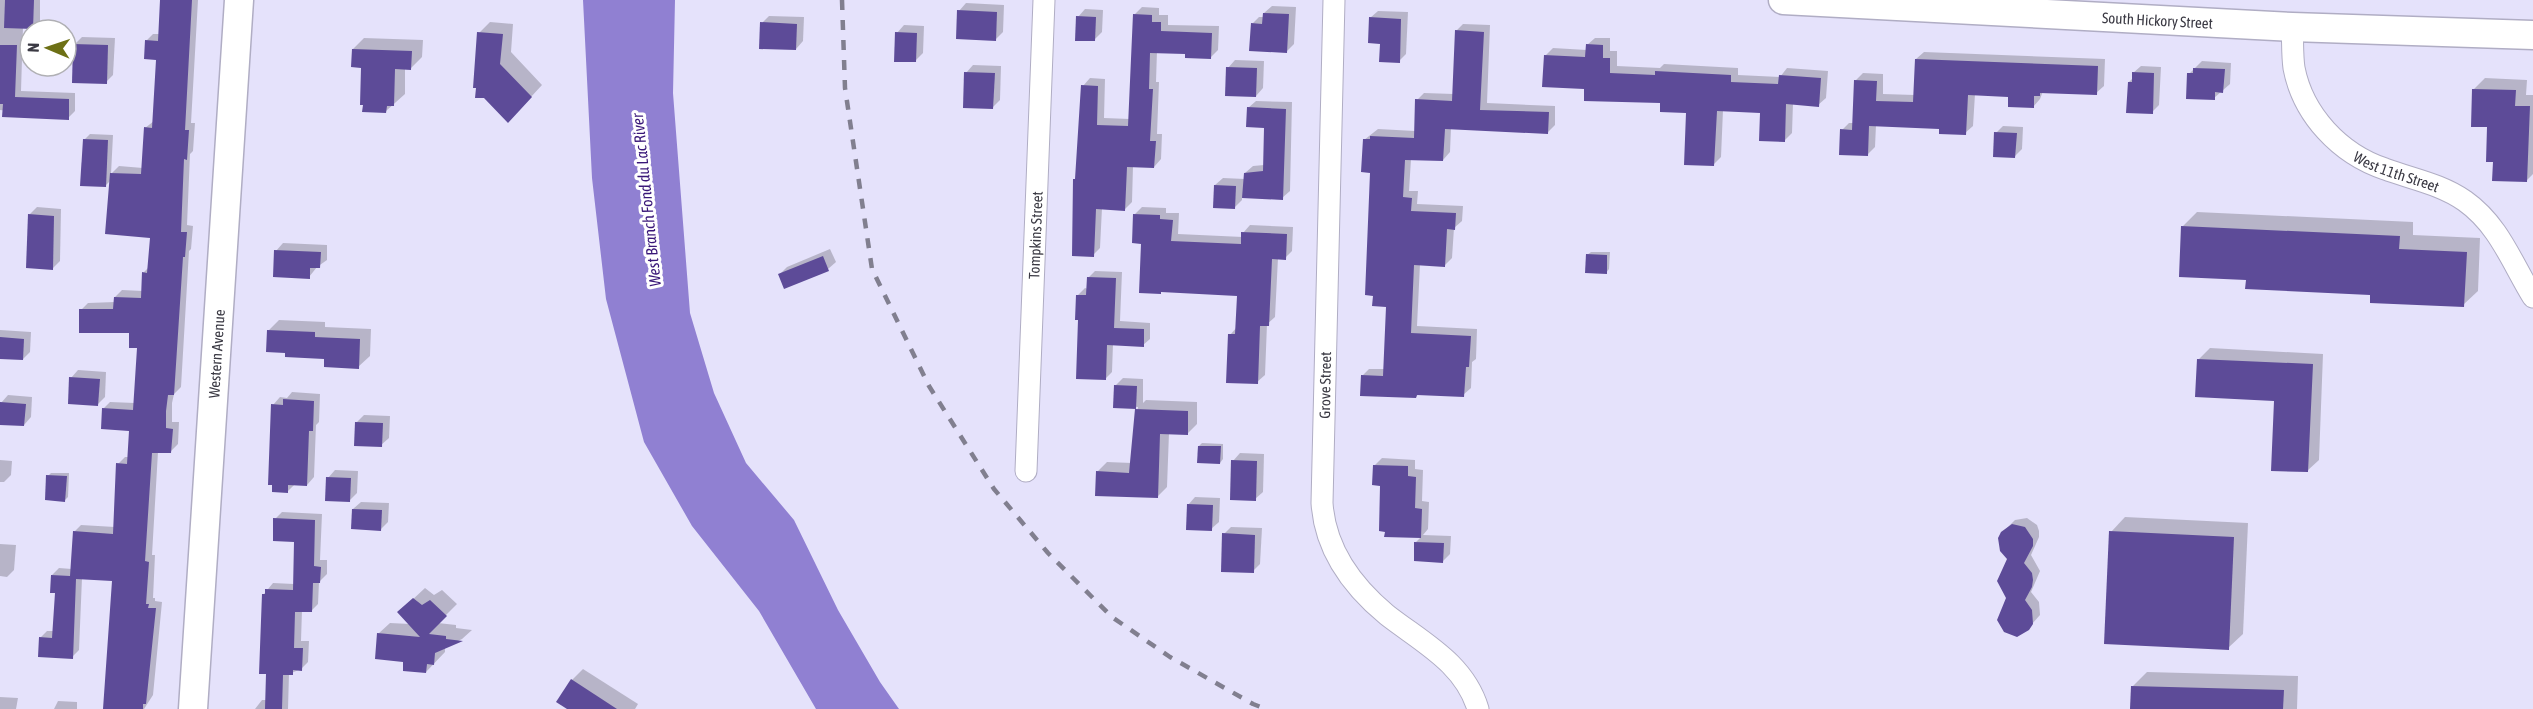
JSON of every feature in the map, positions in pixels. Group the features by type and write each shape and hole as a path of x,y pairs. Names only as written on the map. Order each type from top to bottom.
{"street":[{"name":"Western Avenue","path":"193,709 239,0"},
{"name":"Tompkins Street","path":"1026,471 1044,0"},
{"name":"Grove Street","path":"1334,0 1323,523 1337,558 1366,597 1456,668 1468,685 1478,709"},
{"name":"South Hickory Street","path":"1783,0 1992,6 2292,27 2533,35"},
{"name":"West 11th Street","path":"2292,27 2294,63 2299,84 2311,110 2328,133 2367,162 2450,191 2467,202 2493,226 2533,297"}],"water":[{"name":"West Branch Fond du Lac River","path":"583,0 675,0 673,93 690,313 714,393 746,463 794,520 838,610 880,682 899,709 816,709 759,611 692,526 644,442 606,299 592,178"}],"building":[{"path":"5,0 34,0 33,18 18,18 18,28 4,28"},
{"path":"160,0 192,0 185,130 189,130 187,160 184,159 181,232 187,232 185,257 183,257 174,395 168,395 166,411 166,428 173,429 171,453 152,453 145,561 149,562 146,604 149,604 148,608 156,608 146,704 143,704 143,709 103,709 112,581 76,579 73,659 38,657 39,637 52,638 55,593 50,593 51,575 70,576 73,531 113,534 116,463 127,464 129,431 101,429 102,408 133,410 137,348 129,348 129,333 79,333 79,309 113,309 114,297 141,298 142,272 147,273 150,238 105,234 110,173 141,174 144,127 152,128 156,60 144,59 145,40 158,41"},
{"path":"957,10 997,12 996,41 956,39"},
{"path":"1263,13 1289,14 1287,53 1249,51 1251,23 1262,24"},
{"path":"1133,14 1152,15 1152,22 1161,22 1161,31 1212,33 1211,59 1185,58 1185,54 1150,53 1149,89 1153,89 1150,141 1156,141 1154,168 1127,167 1125,211 1096,209 1094,257 1072,256 1073,179 1075,179 1081,85 1098,86 1097,125 1128,126"},
{"path":"1076,16 1096,17 1095,41 1075,41"},
{"path":"1369,17 1401,19 1400,63 1379,62 1380,44 1368,43"},
{"path":"760,22 797,24 796,50 759,49"},
{"path":"1455,30 1484,32 1480,110 1549,112 1548,134 1445,129 1443,161 1405,160 1403,197 1412,198 1411,211 1456,213 1455,230 1447,229 1445,267 1414,265 1411,333 1471,336 1464,397 1360,396 1361,375 1383,376 1386,307 1372,306 1373,296 1365,295 1370,173 1361,172 1363,139 1370,139 1370,136 1414,138 1415,99 1452,101"},
{"path":"477,32 503,34 500,64 532,97 508,123 484,98 475,98 476,88 473,88"},
{"path":"895,32 917,33 916,62 894,62"},
{"path":"78,44 108,45 107,84 72,83 72,78 78,78"},
{"path":"1586,44 1603,45 1603,58 1610,58 1610,73 1655,75 1655,71 1731,75 1731,82 1778,84 1779,75 1821,78 1819,107 1786,104 1785,142 1759,141 1760,113 1717,111 1714,166 1684,165 1686,113 1660,112 1660,103 1584,101 1584,89 1542,87 1544,55 1585,57"},
{"path":"0,45 17,45 15,97 69,99 69,120 2,117"},
{"path":"352,49 412,51 411,70 395,69 394,106 387,106 386,113 362,112 363,105 360,105 361,68 351,67"},
{"path":"1915,59 2098,66 2097,95 2040,93 2040,96 2034,96 2034,108 2008,107 2008,97 1968,95 1966,135 1939,134 1939,129 1869,126 1868,156 1839,155 1840,129 1852,130 1854,80 1877,81 1876,101 1913,102"},
{"path":"1226,67 1257,68 1256,97 1225,96"},
{"path":"2193,68 2225,69 2223,93 2215,92 2215,100 2186,99 2187,73 2193,73"},
{"path":"964,72 995,73 993,109 963,108"},
{"path":"2132,72 2154,73 2153,114 2126,113 2128,82 2132,82"},
{"path":"2472,89 2516,90 2515,106 2530,106 2527,182 2492,181 2493,162 2486,162 2487,127 2471,127"},
{"path":"1247,107 1286,109 1283,200 1242,198 1244,173 1263,171 1264,128 1246,127"},
{"path":"1994,132 2017,133 2015,158 1993,157"},
{"path":"83,139 108,140 106,187 80,186"},
{"path":"1214,185 1236,186 1235,209 1213,208"},
{"path":"28,214 54,216 53,270 26,268"},
{"path":"1133,214 1160,215 1160,219 1173,220 1171,241 1241,244 1241,232 1287,234 1286,260 1272,259 1269,326 1260,326 1258,384 1226,383 1228,334 1235,334 1237,296 1139,293 1141,244 1132,243"},
{"path":"2181,226 2400,236 2399,249 2467,252 2464,307 2370,303 2370,295 2245,289 2246,280 2179,277"},
{"path":"274,250 321,252 320,268 310,268 310,279 273,277"},
{"path":"1586,254 1607,255 1607,274 1585,273"},
{"path":"823,256 829,271 784,289 778,274"},
{"path":"1087,277 1116,278 1114,328 1144,329 1144,347 1107,345 1106,380 1076,379 1078,320 1075,320 1076,295 1086,295"},
{"path":"267,330 315,332 315,337 360,339 359,369 324,367 324,359 285,357 285,353 266,352"},
{"path":"0,337 24,339 23,360 0,359"},
{"path":"2197,359 2313,364 2308,472 2271,471 2274,401 2195,397"},
{"path":"69,377 100,379 98,406 68,404"},
{"path":"1114,385 1137,386 1136,409 1113,408"},
{"path":"283,399 314,401 313,431 309,431 307,486 288,485 288,493 272,492 272,485 268,485 271,404 283,405"},
{"path":"0,402 26,404 24,426 0,425"},
{"path":"1135,409 1188,411 1188,435 1160,434 1158,498 1095,496 1096,471 1129,473"},
{"path":"355,422 383,423 382,447 354,446"},
{"path":"1198,446 1221,446 1220,464 1197,463"},
{"path":"1231,460 1257,461 1256,501 1230,500"},
{"path":"1373,465 1408,466 1408,476 1416,477 1415,508 1422,509 1421,538 1384,537 1385,532 1379,531 1380,486 1372,485"},
{"path":"46,475 67,476 65,502 45,500"},
{"path":"326,477 351,478 350,502 325,501"},
{"path":"1187,504 1213,505 1212,531 1186,530"},
{"path":"352,509 382,510 381,531 351,529"},
{"path":"273,518 315,520 314,566 321,567 320,583 313,583 312,612 295,612 294,648 303,648 302,671 293,670 293,675 283,675 282,709 265,709 266,674 259,674 262,594 265,594 265,589 293,590 294,542 273,541"},
{"path":"2012,524 2025,527 2033,539 2033,546 2024,563 2032,573 2032,587 2025,600 2032,610 2033,624 2029,630 2017,637 2004,632 1997,620 2006,598 1997,581 2007,559 2000,551 1998,538 2001,532"},
{"path":"2109,531 2234,537 2229,650 2104,644"},
{"path":"1222,533 1255,535 1254,573 1221,572"},
{"path":"1414,542 1444,543 1443,563 1414,561"},
{"path":"413,598 422,605 430,600 447,616 429,634 463,641 435,653 434,665 427,664 426,673 403,671 403,662 375,659 377,633 420,637 397,612"},
{"path":"571,679 617,709 567,709 556,702"},
{"path":"2131,686 2284,690 2283,709 2130,709"}],"railway":[{"path":"842,0 845,88 872,269 929,386 994,489 1048,553 1112,617 1170,657 1266,709"}]}
